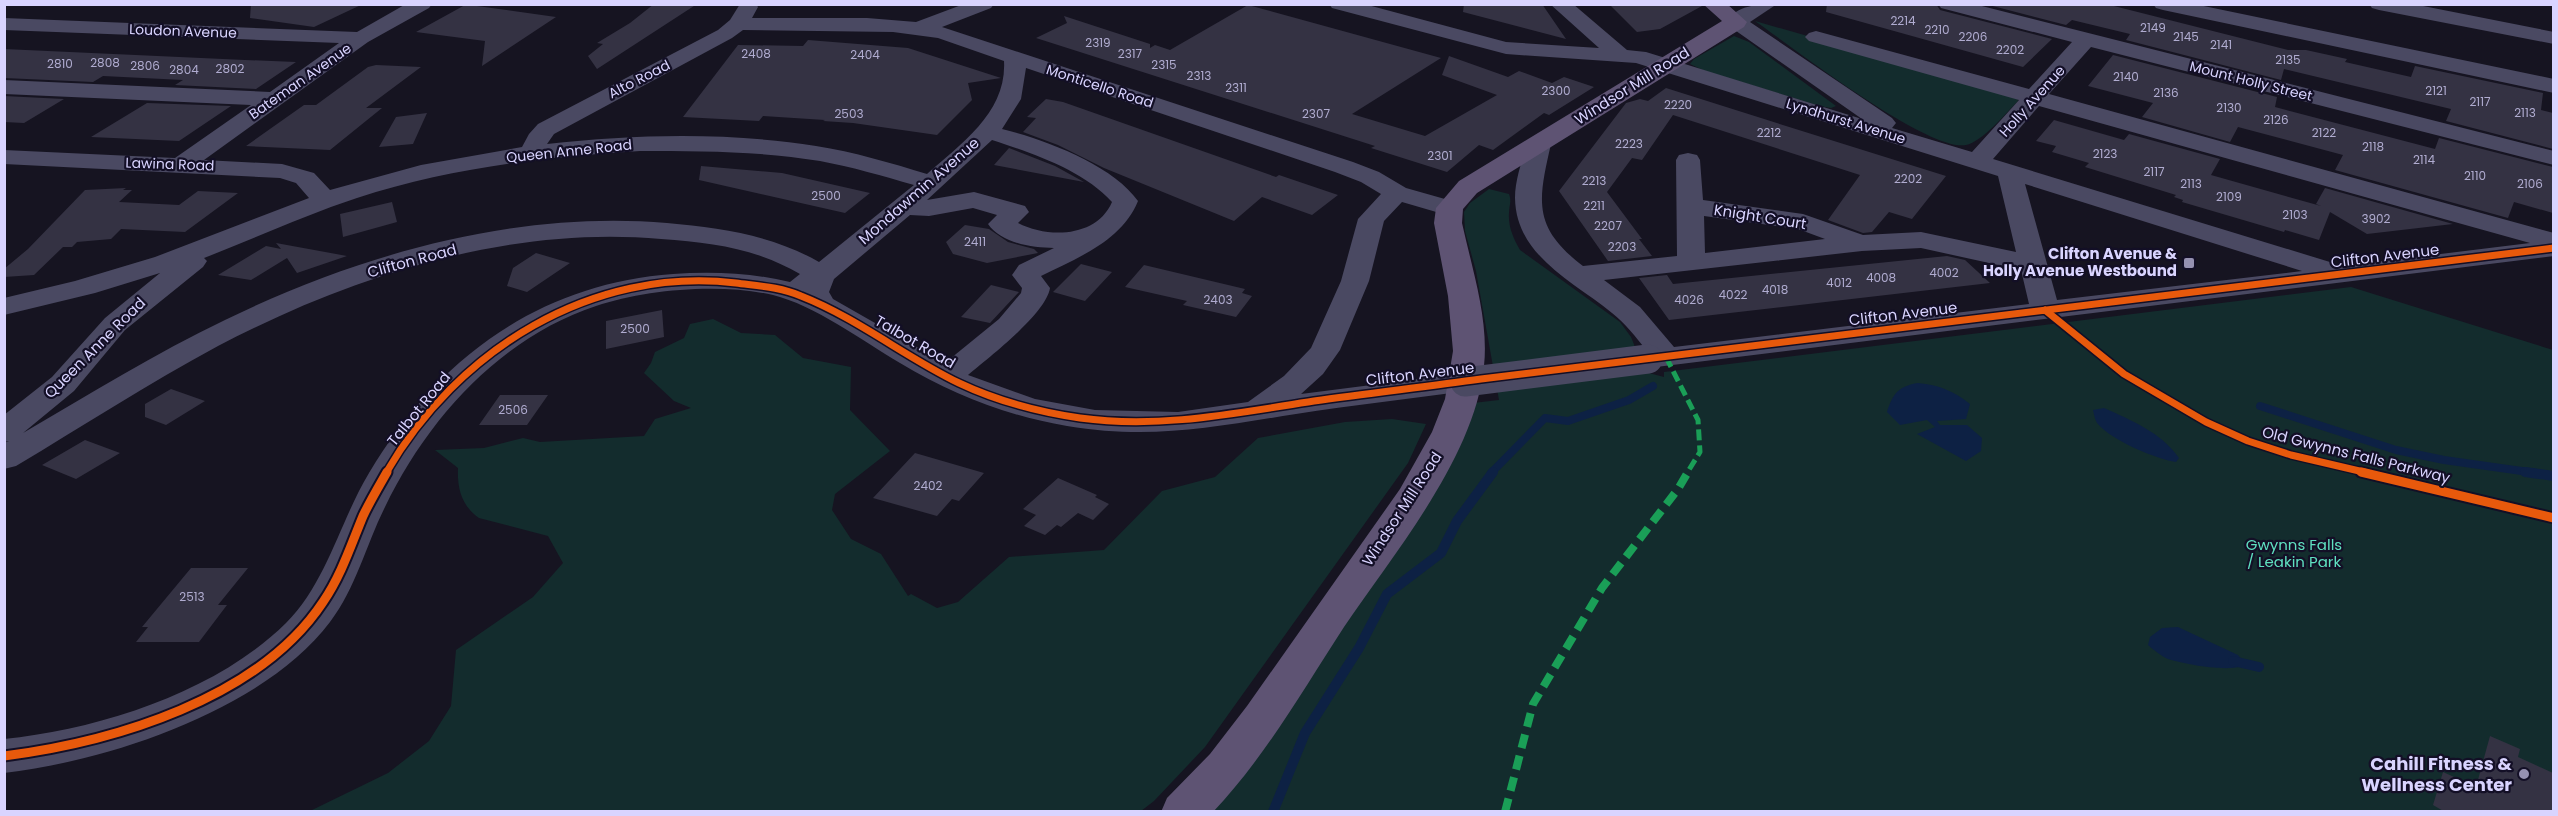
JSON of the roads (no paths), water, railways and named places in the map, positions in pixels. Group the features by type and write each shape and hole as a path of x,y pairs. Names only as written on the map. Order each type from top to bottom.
{"main road":[{"path":"1713,4 1736,22"},
{"name":"Windsor Mill Road","path":"1183,812 1242,747 1416,491 1443,445 1460,402 1468,367 1469,336 1448,223 1450,208 1468,187 1736,22"}],"street":[{"name":"Bateman Avenue","path":"181,165 361,38 422,4"},
{"name":"Alto Road","path":"531,154 537,139 546,129 561,119 709,43 738,24 749,4"},
{"path":"919,28 984,4"},
{"name":"Lyndhurst Avenue","path":"1339,4 1506,48 1638,57 2345,275"},
{"path":"1560,4 1621,56"},
{"name":"Windsor Mill Road","path":"1736,22 1767,4"},
{"name":"Mount Holly Street","path":"1948,4 2553,158"},
{"path":"2163,4 2553,86"},
{"path":"2379,4 2553,38"},
{"path":"89,27 129,9"},
{"path":"1736,22 1910,141"},
{"name":"Loudon Avenue","path":"4,24 361,38"},
{"name":"Monticello Road","path":"738,24 919,28 943,33 1344,167 1370,177 1397,193 1450,208"},
{"path":"1816,37 2553,241"},
{"name":"Holly Avenue","path":"1978,162 2086,39"},
{"name":"Mondawmin Avenue","path":"822,291 904,207 987,132 1005,109 1016,71 1015,58"},
{"path":"4,87 275,99"},
{"path":"947,377 1009,325 1035,294 1035,288 1026,275 1029,271 1087,240 1123,209 1125,201 1122,196 1101,181 1056,157 1005,135 987,132"},
{"name":"Queen Anne Road","path":"4,307 153,266 325,200 370,186 415,175 531,154 641,144 751,146 804,151 848,159 932,183"},
{"path":"1539,144 1528,198 1532,223 1542,243 1556,260 1623,307 1640,322 1657,358"},
{"name":"Lawina Road","path":"4,157 282,171 305,178 325,200"},
{"path":"1688,160 1691,264"},
{"path":"2009,171 2045,310"},
{"name":"Talbot Road","path":"4,756 68,747 134,726 200,701 250,673 291,640 319,609 339,572 367,508 390,467 417,427 451,386 486,355 517,333 550,314 618,291 659,282 696,279 822,291 874,333 967,387 1024,406 1064,416 1121,422 1179,422 1256,410 1296,383 1312,367 1325,350 1356,281 1371,219 1397,193"},
{"path":"904,207 929,208 964,200 983,202 1016,212 1001,224 1004,227 1048,241 1072,239 1102,229"},
{"name":"Knight Court","path":"1691,206 1803,222 1862,243"},
{"name":"Clifton Road","path":"4,459 181,355 236,326 347,280 448,250 508,238 564,231 621,228 675,230 763,246 794,259 822,291"},
{"path":"1579,275 1862,243 1921,240 2033,264"},
{"name":"Queen Anne Road","path":"4,432 63,384 130,310 215,244"},
{"name":"Clifton Avenue","path":"1256,410 1657,358 2553,248"}],"water":[{"path":"1918,383 1946,389 1970,404 1966,419 1937,421 1940,425 1967,425 1982,438 1981,451 1966,461 1917,434 1935,427 1927,420 1900,425 1887,412 1901,388"},
{"path":"2104,408 2155,434 2179,458 2176,462 2157,457 2134,448 2104,430 2098,424 2093,410"},
{"path":"2178,627 2238,655 2243,661 2242,666 2216,668 2184,663 2165,658 2148,645 2150,637 2162,628"}],"waterway":[{"path":"1491,473 1545,418 1568,421 1629,400 1653,386"},
{"path":"2260,406 2396,450 2444,460 2536,473"},
{"path":"1273,812 1305,733 1359,648 1387,594 1441,553 1457,521 1493,472"},
{"path":"2525,472 2554,476"},
{"path":"2233,661 2259,667"}],"place":[{"name":"Clifton Avenue & Holly Avenue Westbound","path":"2189,263"},
{"name":"Cahill Fitness & Wellness Center","path":"2524,774"}],"park label":[{"name":"Gwynns Falls / Leakin Park","path":"2294,554"}]}
